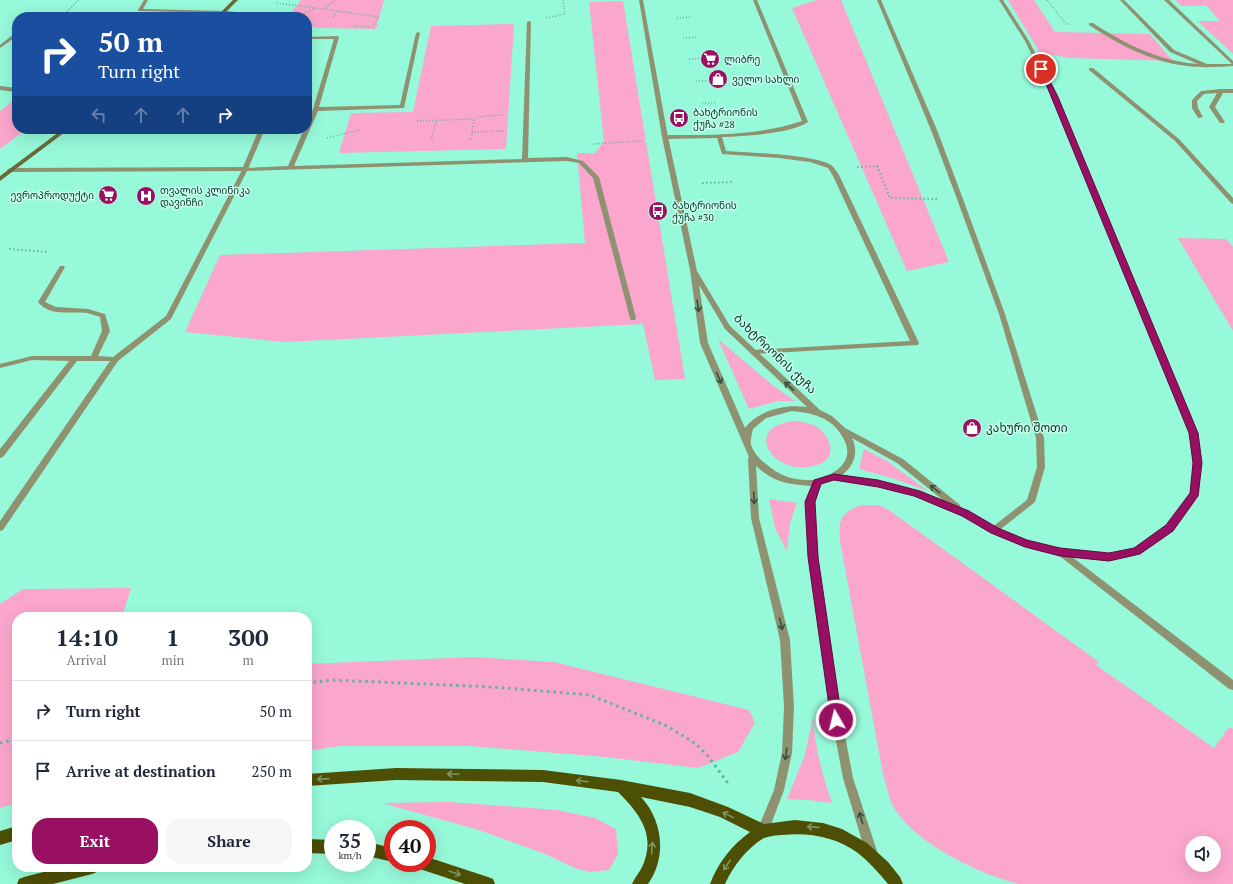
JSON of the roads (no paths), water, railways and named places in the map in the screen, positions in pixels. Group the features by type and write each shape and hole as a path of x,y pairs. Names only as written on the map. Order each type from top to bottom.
{"main road":[{"path":"225,12 236,0"},
{"path":"0,179 59,134"},
{"path":"312,780 396,774 543,776 621,786 690,800 723,812 763,832"},
{"path":"621,786 640,806 650,822 653,834 653,849 649,868 639,884"},
{"path":"717,884 725,866 741,848 763,832 792,826 820,828 847,838 872,855 898,883"},
{"path":"0,838 12,834"},
{"path":"312,846 324,847"},
{"path":"436,867 488,884"},
{"path":"24,884 72,872"}],"street":[{"path":"146,0 140,10 225,12"},
{"name":"ბახტრიონის ქუჩა","path":"641,0 665,137 693,270 704,342 746,439"},
{"path":"665,137 719,135 788,129 804,122 755,0"},
{"path":"879,0 934,130 960,199 1002,314 1040,438 1041,467 1031,502 994,530"},
{"path":"834,477 878,483 917,494 966,514 994,530 1025,543 1060,552 1109,557 1136,552 1170,528 1195,494 1197,463 1194,433 1055,97 1027,40 1001,0"},
{"path":"1122,0 1172,51 1206,66"},
{"path":"1166,0 1233,64"},
{"path":"525,161 529,22"},
{"path":"1091,24 1114,40 1145,54 1183,66 1233,64"},
{"path":"316,109 402,107 418,33"},
{"path":"312,38 337,37 312,118"},
{"path":"0,47 12,38"},
{"path":"1091,69 1177,140 1233,202"},
{"path":"0,88 12,89"},
{"path":"1221,91 1212,107 1222,122"},
{"path":"1200,117 1194,108 1194,101 1203,92 1233,91"},
{"path":"0,528 115,359 169,317 244,169 260,134"},
{"path":"290,168 305,134"},
{"path":"719,135 724,153 795,159 821,164 831,168 836,175 915,343 753,352"},
{"path":"10,170 244,169 567,159 581,162 596,177 633,318"},
{"path":"62,267 41,302 45,306 54,309 89,311 103,316 106,331 93,359"},
{"name":"ბახტრიონის ქუჩა","path":"693,270 727,327 818,412"},
{"path":"0,366 32,358 115,359"},
{"path":"0,456 75,358"},
{"path":"792,408 818,412 833,420 850,440 852,450 850,460 844,470 834,477 818,482 803,483 787,481 773,476 761,468 752,459 747,449 746,439 752,425 765,414 792,408"},
{"path":"843,430 900,461 966,514"},
{"path":"752,459 755,518 785,640 789,707 787,753 779,790 763,832"},
{"path":"818,482 810,502 813,557 836,720 848,778 872,855"},
{"path":"1060,552 1233,686"}],"place":[{"name":"ლიბრე","path":"710,59"},
{"name":"ველო სახლი","path":"718,79"},
{"name":"ბახტრიონის ქუჩა #28","path":"679,118"},
{"name":"ევროპროდუქტი","path":"108,195"},
{"name":"თვალის კლინიკა დავინჩი","path":"146,196"},
{"name":"ბახტრიონის ქუჩა #30","path":"658,211"},
{"name":"კახური შოთი","path":"972,428"}]}
